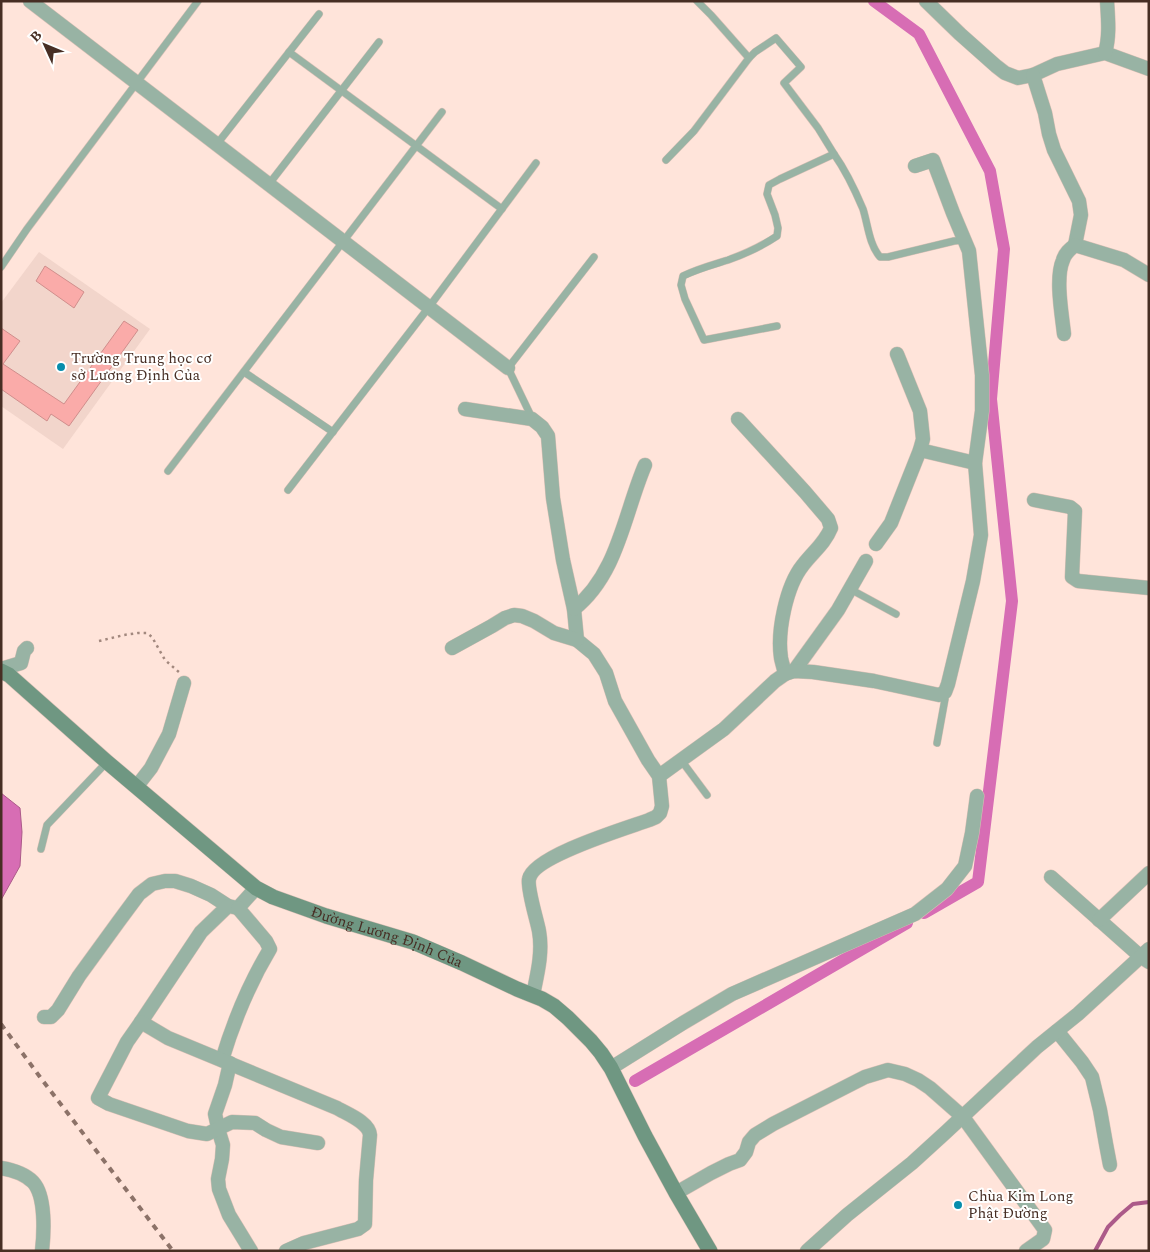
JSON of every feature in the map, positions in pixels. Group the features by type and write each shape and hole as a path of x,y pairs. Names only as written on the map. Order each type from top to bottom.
{"street":[{"path":"30,1 508,368"},
{"path":"926,1 1005,73 1018,78 1057,64 1104,53 1149,69"},
{"path":"1104,53 1107,46 1107,1"},
{"path":"1033,74 1046,112 1049,134 1054,150 1080,201 1081,215 1075,245 1066,253 1062,262 1059,286 1064,334"},
{"path":"790,672 813,672 874,681 939,695 945,692 952,670 973,582 981,535 975,463 982,411 982,375 970,251 933,160 915,166"},
{"path":"1075,245 1124,260 1149,275"},
{"path":"876,544 891,523 923,439 920,411 897,354"},
{"path":"465,409 532,419 542,427 548,436 553,498 563,560 574,609 577,640"},
{"path":"738,419 805,492 828,519 831,528 827,537 802,566 789,590 781,634 781,657 790,672"},
{"path":"920,450 975,463"},
{"path":"574,609 594,590 609,566 645,465"},
{"path":"1034,500 1070,507 1075,511 1072,577 1078,582 1149,588"},
{"path":"659,776 724,729 774,681 790,672 838,610 866,561"},
{"path":"452,648 504,618 514,615 522,616 554,632 577,640 594,654 606,673 615,701 659,776 662,806 660,813 656,817 584,842 545,862 534,870 528,879 539,934 539,967 533,995"},
{"path":"1,670 21,663 24,651 27,648"},
{"name":"Đường Lương Định Của","path":"1,670 256,888 273,897 326,916 413,942 554,1006 591,1041 612,1068 645,1136 710,1251"},
{"path":"137,786 151,768 169,734 184,683"},
{"path":"612,1068 732,994 915,914 947,888 965,866 977,796"},
{"path":"1099,920 1149,873"},
{"path":"807,1251 963,1117 1037,1046 1146,956 1099,920 1051,877"},
{"path":"44,1017 51,1017 58,1010 79,976 118,921 140,894 152,884 164,880 175,881 211,895 233,907 266,942 270,949 251,982 232,1028 226,1062 225,1085 215,1114 223,1145 218,1179 219,1189 229,1215 251,1251"},
{"path":"256,888 201,932 127,1042 98,1098 109,1104 188,1131 207,1134 232,1122 255,1123 281,1137 318,1143"},
{"path":"141,1022 168,1038 337,1108 356,1118 370,1130 365,1224 358,1229 304,1243 286,1251"},
{"path":"1057,1031 1092,1077 1110,1165"},
{"path":"676,1193 711,1172 740,1160 746,1152 749,1142 755,1135 773,1124 865,1076 888,1070 905,1074 918,1080 963,1117 1045,1230 1043,1240 1026,1251"},
{"path":"1,1168 25,1176 34,1183 41,1203 42,1251"}],"lane":[{"path":"1,267 27,229 198,1"},
{"path":"698,1 749,58"},
{"path":"217,144 319,14"},
{"path":"666,160 694,132 749,58 776,38 801,67 784,83 818,128 842,166 863,210 874,251 880,257 965,240"},
{"path":"269,184 379,42"},
{"path":"289,52 502,209"},
{"path":"168,471 442,112"},
{"path":"777,326 704,340 685,299 681,285 683,276 753,250 777,236 778,228 775,215 767,194 770,186 780,179 834,154"},
{"path":"288,490 428,308 536,163"},
{"path":"532,419 508,368 594,257"},
{"path":"244,372 333,432"},
{"path":"850,589 896,614"},
{"path":"937,743 945,692"},
{"path":"681,760 707,795"},
{"path":"41,849 46,825 107,762"}],"path":[{"path":"99,641 124,635 147,633 152,637 165,660 182,674 184,683"}],"shaded area":[{"name":"Trường Trung học cơ sở Lương Định Của","path":"39,252 150,329 63,449 1,406 1,303"},
{"path":"1,793 20,808 22,832 20,866 1,900"}],"building":[{"path":"45,266 84,292 74,308 36,281"},
{"path":"124,321 138,330 69,426 51,414 47,421 1,389 1,328 20,341 3,364 64,404"}],"waterway":[{"path":"874,1 919,34 990,171 1004,249 991,399 1012,601 978,882 924,913"},
{"path":"635,1081 907,923"},
{"path":"1095,1251 1108,1227 1120,1215 1133,1204 1149,1202"}],"railway":[{"path":"1,1024 173,1251"}],"place":[{"name":"Trường Trung học cơ sở Lương Định Của","path":"61,367"},
{"name":"Chùa Kim Long Phật Đường","path":"958,1205"}]}
